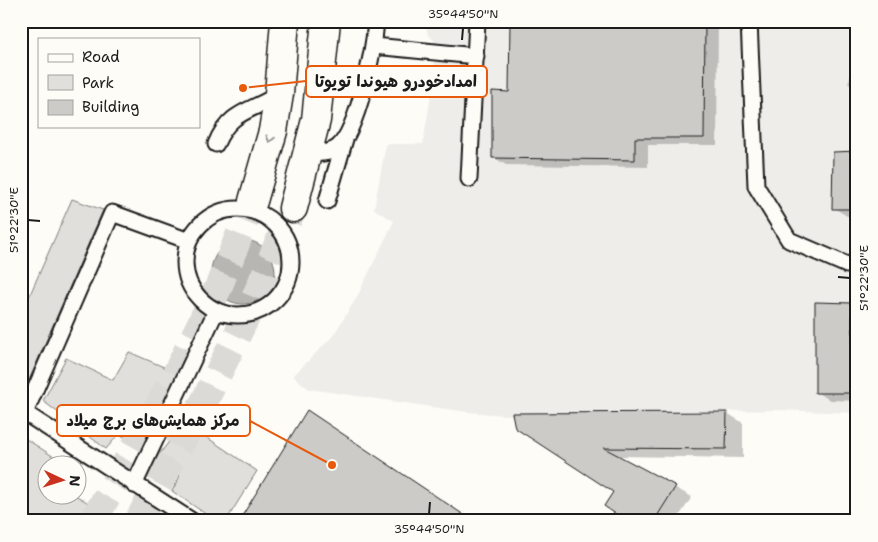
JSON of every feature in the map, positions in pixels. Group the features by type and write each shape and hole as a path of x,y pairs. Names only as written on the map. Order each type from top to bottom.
{"street":[{"path":"253,201 272,131 279,94 284,21"},
{"path":"293,208 318,102 326,21"},
{"path":"279,94 318,102"}],"lane":[{"path":"327,201 346,136 364,88 374,46 376,21"},
{"path":"470,179 477,21"},
{"path":"749,21 756,186 789,240 846,264 857,264"},
{"path":"374,46 476,56"},
{"path":"216,144 223,127 242,112 263,104 279,94"},
{"path":"307,153 327,153 338,147 346,136"},
{"path":"228,210 246,210 263,215 277,226 287,242 291,259 289,277 282,294 268,306 252,314 234,316 216,311 203,302 189,281 186,257 189,241 198,228 211,217 228,210"},
{"path":"189,241 112,213 23,411 192,521"},
{"path":"134,485 216,311"}],"shaded area":[{"path":"425,21 857,21 857,413 777,410 504,415 467,412 309,389 293,376 333,336 357,297 394,221 374,209 386,144 423,144 435,71 434,40 428,35"},
{"path":"237,240 249,240 266,249 273,260 275,272 273,284 266,295 249,304 237,304 225,299 216,290 211,278 211,266 216,254 225,245"}],"green space":[{"path":"72,199 103,210 26,387 21,383 21,315"},
{"path":"129,352 180,374 161,407 166,410 142,447 119,434 106,449 43,401 66,358 113,380"},
{"path":"184,422 257,471 226,521 216,521 172,491 180,476 155,460"},
{"path":"23,437 49,454 38,454 38,504 88,503 97,508 89,521 21,521"}],"building":[{"path":"510,21 705,21 704,138 635,138 635,160 492,158 492,91 509,92"},
{"path":"857,151 857,209 832,209 833,152"},
{"path":"815,302 852,303 853,393 815,393"},
{"path":"307,410 473,521 239,521"},
{"path":"727,412 726,449 604,448 676,486 654,521 626,521 604,506 613,492 515,428 512,413"}],"tunnel":[{"path":"93,521 173,380 218,288 253,201"},
{"path":"138,521 206,398 253,303 293,208"}],"place":[{"name":"امدادخودرو هیوندا تویوتا","path":"243,88"},
{"name":"مرکز همایش‌های برج میلاد","path":"332,465"}]}
